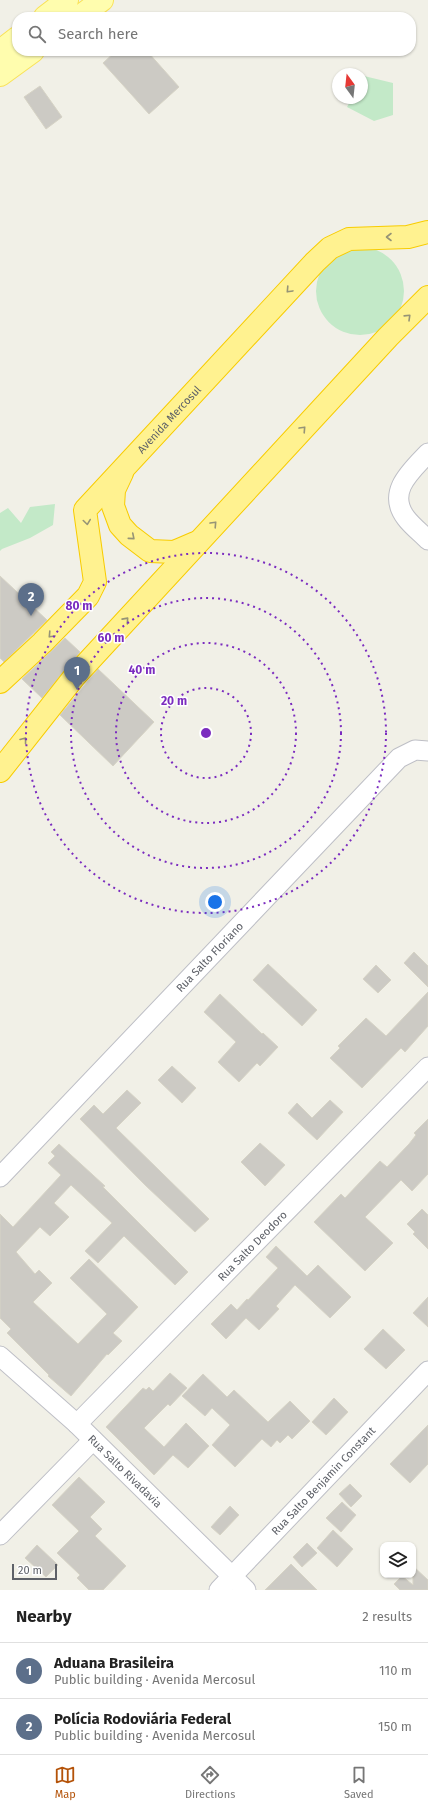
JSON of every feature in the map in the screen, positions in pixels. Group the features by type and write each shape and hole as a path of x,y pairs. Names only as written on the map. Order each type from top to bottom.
{"highway":[{"name":"Avenida Mercosul","path":"0,682 42,644 88,596 95,582 85,510 315,262 330,248 349,239 408,237 428,232"},
{"path":"0,771 75,676 388,336 428,297"},
{"path":"126,465 114,490 113,506 120,525 150,551 174,552 198,542"}],"main road":[{"path":"51,12 67,0"},
{"path":"86,12 102,0"}],"street":[{"path":"428,453 403,479 397,498 405,517 428,540"},
{"name":"Rua Salto Floriano","path":"0,1178 399,758 415,750 428,751"},
{"name":"Rua Salto Deodoro","path":"77,1424 428,1067"},
{"name":"Rua Salto Rivadavia","path":"0,1356 77,1424 246,1590"},
{"name":"Rua Salto Benjamin Constant","path":"219,1590 428,1371"},
{"path":"0,1535 93,1440"}],"green space":[{"path":"368,77 393,83 393,115 374,121 347,107 349,104 368,104"},
{"path":"360,247 377,250 391,260 401,274 404,291 401,308 391,322 377,332 360,335 343,332 329,322 319,308 316,291 319,274 329,260 343,250"},
{"path":"55,504 53,525 30,538 0,551 0,513 8,508 21,523 30,507"}],"building":[{"path":"111,56 151,56 179,87 149,114 103,63"},
{"path":"40,86 62,117 46,129 24,97"},
{"path":"0,576 47,620 4,662 0,658"},
{"path":"65,638 80,652 42,698 22,679"},
{"path":"98,669 154,722 113,766 60,715"},
{"path":"414,952 428,966 428,987 404,963"},
{"path":"268,964 317,1010 302,1026 253,980"},
{"path":"376,965 391,980 378,993 363,979"},
{"path":"428,992 428,1026 405,1052 401,1048 362,1088 330,1058 340,1048 338,1046 366,1018 386,1036"},
{"path":"220,994 278,1047 260,1066 257,1063 239,1082 218,1062 236,1042 204,1012"},
{"path":"172,1066 196,1088 182,1103 158,1080"},
{"path":"127,1090 141,1103 116,1128 209,1219 195,1232 145,1185 80,1119 94,1105 103,1114"},
{"path":"330,1100 343,1112 317,1140 288,1113 297,1103 312,1118"},
{"path":"428,1119 428,1174 412,1191 401,1180 365,1217 393,1243 365,1271 314,1222 341,1194 345,1198 380,1161 387,1167 409,1144 416,1135 414,1133"},
{"path":"260,1143 285,1165 265,1186 241,1162"},
{"path":"59,1144 105,1186 103,1187 188,1272 175,1285 124,1236 98,1263 85,1251 112,1223 71,1185 54,1203 69,1217 50,1236 40,1227 16,1252 35,1274 39,1270 52,1283 33,1302 78,1344 107,1314 70,1278 89,1259 138,1307 113,1333 122,1341 108,1355 107,1354 71,1396 48,1376 49,1375 7,1333 11,1329 0,1318 0,1214 13,1227 61,1175 48,1163 55,1156 51,1152"},
{"path":"422,1209 428,1215 428,1249 413,1234 415,1232 407,1224"},
{"path":"276,1246 307,1276 318,1265 351,1297 330,1318 295,1285 276,1306 279,1309 259,1330 246,1318 226,1339 211,1324 231,1304 237,1310 278,1268 266,1257"},
{"path":"428,1297 428,1327 413,1313"},
{"path":"383,1329 405,1350 386,1369 364,1349"},
{"path":"170,1373 187,1388 170,1406 168,1404 144,1428 164,1447 186,1423 209,1446 188,1468 173,1455 154,1475 106,1427 143,1388 146,1390 149,1387 153,1391"},
{"path":"203,1374 227,1397 234,1390 268,1422 290,1401 310,1421 292,1439 288,1435 280,1443 277,1440 271,1447 262,1439 235,1467 212,1445 230,1425 212,1408 205,1416 182,1396"},
{"path":"334,1398 348,1412 326,1435 312,1422"},
{"path":"428,1425 428,1464 410,1483 390,1464"},
{"path":"79,1477 105,1502 90,1517 102,1529 95,1536 126,1566 103,1590 89,1590 77,1578 80,1575 57,1553 79,1531 52,1505"},
{"path":"350,1484 362,1496 351,1507 339,1494"},
{"path":"342,1502 356,1515 341,1532 326,1518"},
{"path":"230,1506 239,1515 220,1535 211,1527"},
{"path":"333,1530 353,1549 337,1567 317,1548"},
{"path":"307,1543 317,1553 302,1567 293,1557"},
{"path":"37,1545 58,1565 46,1577 25,1558"},
{"path":"291,1564 317,1590 265,1590"},
{"path":"416,1569 428,1580 428,1590 400,1590 394,1584 400,1578 404,1578 413,1585 413,1578 416,1578"}],"place":[{"name":"Polícia Rodoviária Federal","path":"31,616"},
{"name":"Aduana Brasileira","path":"77,690"}]}
